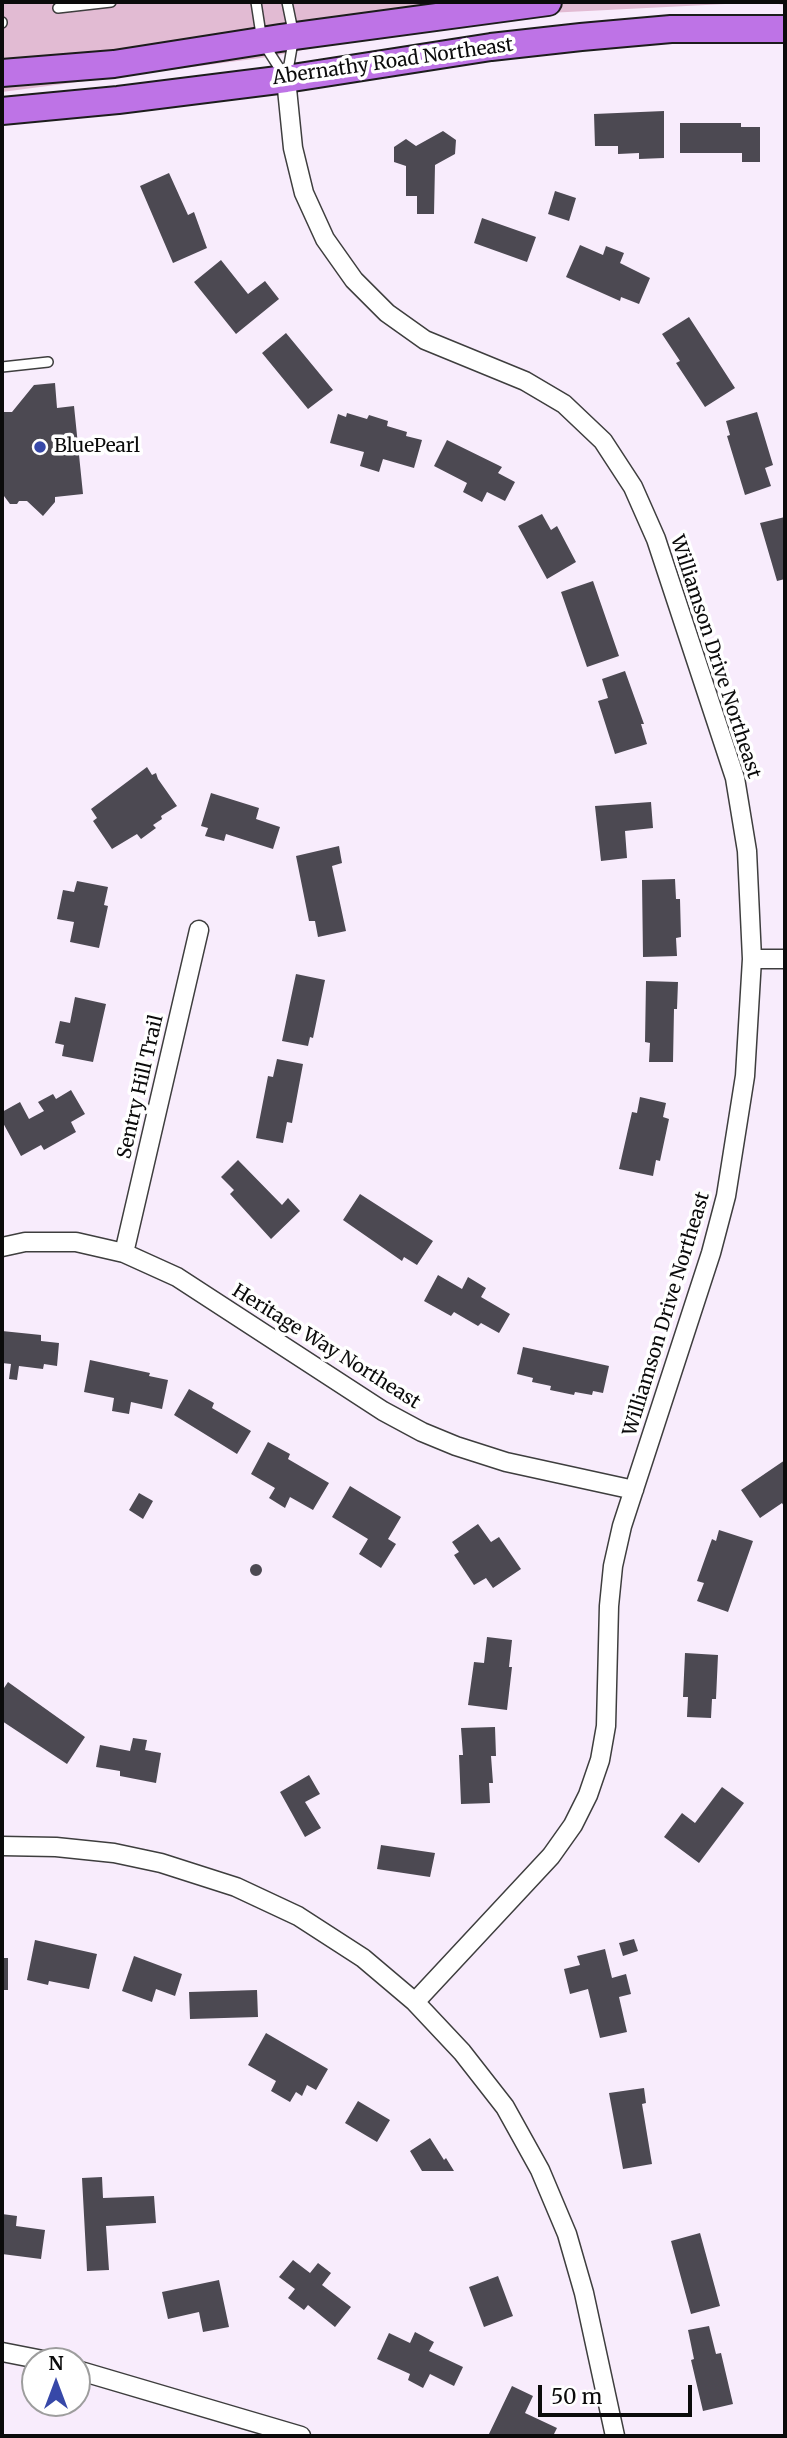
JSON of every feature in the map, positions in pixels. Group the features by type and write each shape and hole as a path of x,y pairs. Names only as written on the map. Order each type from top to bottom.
{"main road":[{"name":"Abernathy Road Northeast","path":"2,73 114,64 294,36 548,2"},
{"name":"Abernathy Road Northeast","path":"2,111 286,79 478,49 592,36 671,29 785,29"}],"street":[{"name":"Williamson Drive Northeast","path":"286,79 293,148 304,192 325,239 354,280 387,313 425,340 525,381 564,404 603,441 633,487 656,539 735,778 747,851 752,959 745,1076 726,1196 711,1253 622,1526 613,1566 609,1606 606,1726 600,1759 588,1795 573,1825 551,1856 415,2002"},
{"name":"Sentry Hill Trail","path":"124,1253 199,930"},
{"path":"752,959 785,959"},
{"name":"Heritage Way Northeast","path":"2,1247 25,1242 76,1242 124,1253 177,1277 383,1411 422,1432 506,1462 634,1490"},
{"path":"2,1846 56,1847 114,1853 162,1863 236,1887 298,1916 363,1958 415,2002 462,2052 505,2107 540,2170 567,2234 584,2293 615,2436"},
{"path":"2,2352 21,2356"},
{"path":"91,2374 301,2436"}],"lane":[{"path":"58,8 111,2"},
{"path":"256,2 262,41 286,79"},
{"path":"286,79 294,36 287,2"},
{"path":"2,367 48,362"}],"shaded area":[{"path":"2,2 765,2 469,17 268,57 2,92"}],"building":[{"path":"664,111 664,158 639,159 639,153 618,154 618,146 595,146 594,114"},
{"path":"680,123 741,123 741,127 760,127 760,162 742,162 742,153 680,153"},
{"path":"443,131 456,140 455,154 435,165 434,214 417,214 417,196 406,196 406,166 394,162 394,147 406,139 416,146"},
{"path":"169,173 188,215 194,212 207,248 173,263 140,186"},
{"path":"555,191 576,198 569,221 548,214"},
{"path":"482,218 536,237 527,262 474,243"},
{"path":"580,245 603,255 606,246 624,253 620,263 650,278 639,304 621,297 620,301 566,277"},
{"path":"221,260 248,294 265,281 279,299 236,334 194,282"},
{"path":"689,317 735,388 705,407 676,363 680,361 662,334"},
{"path":"286,333 333,390 308,409 262,353"},
{"name":"BluePearl","path":"55,383 57,408 74,406 83,494 55,497 55,502 43,516 27,501 10,504 4,496 2,412 12,412 34,385"},
{"path":"757,412 773,465 765,468 771,486 745,495 727,436 730,435 726,421"},
{"path":"347,413 367,419 369,415 388,421 387,426 407,432 406,436 422,440 414,468 383,459 379,472 360,466 364,452 330,443 338,414 346,417"},
{"path":"447,440 502,467 498,473 515,482 505,501 487,492 482,502 463,492 467,483 434,466"},
{"path":"542,514 551,530 557,526 576,562 547,579 518,526"},
{"path":"785,517 785,579 777,581 760,523"},
{"path":"593,581 619,656 587,667 561,592"},
{"path":"625,671 644,724 641,724 647,744 615,754 598,701 608,698 602,679"},
{"path":"147,767 152,775 156,773 177,806 161,816 162,819 153,825 156,828 141,839 137,834 112,849 93,821 97,818 91,809"},
{"path":"211,793 259,808 256,819 280,827 273,849 226,834 224,841 205,836 208,828 201,826"},
{"path":"651,802 653,828 625,831 627,858 601,861 595,806"},
{"path":"339,846 342,863 332,866 346,931 318,937 315,921 309,921 296,856"},
{"path":"675,879 676,899 680,899 681,937 676,938 677,956 643,957 642,880"},
{"path":"77,881 108,887 104,905 108,906 99,948 70,942 74,922 57,919 63,890 74,892"},
{"path":"296,974 325,980 313,1038 310,1037 308,1046 282,1041"},
{"path":"646,981 678,982 677,1009 674,1009 673,1062 649,1062 650,1043 645,1042"},
{"path":"75,997 106,1004 93,1062 62,1056 64,1045 55,1043 60,1021 70,1023"},
{"path":"277,1059 303,1064 292,1123 287,1122 283,1143 256,1138 268,1076 273,1077"},
{"path":"71,1090 85,1114 71,1122 76,1132 44,1150 41,1145 21,1156 2,1121 2,1112 20,1102 29,1119 44,1111 38,1102 53,1094 56,1099"},
{"path":"640,1097 666,1103 663,1117 669,1119 660,1161 656,1160 653,1176 619,1169 632,1112 637,1113"},
{"path":"238,1160 282,1205 288,1198 300,1211 271,1239 230,1194 234,1190 221,1177"},
{"path":"360,1194 433,1241 417,1265 404,1257 402,1261 343,1220"},
{"path":"438,1275 462,1289 468,1277 486,1288 481,1297 510,1314 499,1333 481,1323 478,1326 454,1312 451,1316 424,1301"},
{"path":"2,1331 41,1335 41,1341 59,1343 57,1366 44,1364 43,1369 19,1366 17,1380 9,1379 11,1364 2,1363"},
{"path":"523,1347 609,1366 603,1393 593,1391 592,1395 575,1392 574,1395 550,1390 551,1386 532,1382 533,1378 517,1374"},
{"path":"90,1360 150,1373 149,1376 168,1380 162,1409 131,1402 129,1414 112,1411 114,1398 84,1392"},
{"path":"189,1389 214,1403 212,1408 251,1431 237,1454 174,1415"},
{"path":"268,1442 290,1454 288,1459 329,1483 313,1510 290,1497 285,1508 269,1498 275,1488 251,1474"},
{"path":"785,1460 785,1508 782,1503 760,1518 741,1490"},
{"path":"350,1486 401,1517 388,1539 396,1544 381,1568 359,1554 368,1539 332,1517"},
{"path":"139,1493 153,1501 143,1519 129,1510"},
{"path":"478,1524 491,1542 499,1537 521,1569 493,1588 486,1578 474,1585 454,1555 459,1552 452,1542"},
{"path":"719,1530 753,1541 728,1612 697,1601 704,1583 697,1581 712,1539 716,1541"},
{"path":"251,1565 261,1565 261,1575 251,1575"},
{"path":"487,1637 512,1640 507,1710 468,1705 474,1662 484,1663"},
{"path":"685,1653 718,1655 716,1699 712,1699 711,1718 687,1717 688,1697 683,1697"},
{"path":"8,1682 85,1737 67,1764 2,1721 2,1691"},
{"path":"495,1727 496,1756 491,1756 493,1783 489,1783 490,1803 461,1804 461,1728"},
{"path":"133,1738 147,1740 145,1750 161,1753 156,1783 120,1776 120,1771 96,1767 100,1745 130,1751"},
{"path":"309,1775 320,1794 305,1802 321,1828 305,1837 280,1792"},
{"path":"722,1787 744,1803 699,1863 664,1837 682,1813 695,1823"},
{"path":"381,1845 435,1853 430,1877 377,1869"},
{"path":"634,1939 638,1951 623,1956 619,1943"},
{"path":"35,1940 97,1954 89,1989 49,1981 48,1985 27,1980"},
{"path":"605,1949 612,1978 626,1974 631,1994 619,1997 627,2032 600,2038 588,1989 570,1994 564,1969 580,1965 577,1956"},
{"path":"134,1956 182,1974 175,1996 156,1989 152,2002 122,1991"},
{"path":"2,1958 8,1958 8,1990 2,1990"},
{"path":"257,1990 258,2017 190,2019 189,1992"},
{"path":"266,2033 328,2069 316,2090 307,2085 302,2096 296,2092 290,2102 271,2091 276,2081 248,2065"},
{"path":"644,2088 646,2103 642,2104 652,2164 623,2169 609,2093"},
{"path":"358,2101 390,2120 377,2142 345,2123"},
{"path":"430,2138 454,2171 422,2171 410,2151"},
{"path":"102,2177 103,2198 154,2196 156,2223 106,2226 109,2270 87,2271 82,2178"},
{"path":"2,2214 17,2216 16,2226 45,2230 41,2259 2,2254"},
{"path":"700,2233 720,2306 691,2314 671,2241"},
{"path":"293,2260 310,2273 318,2263 331,2273 322,2285 351,2307 335,2327 308,2305 304,2310 288,2298 295,2289 279,2277"},
{"path":"498,2276 513,2316 484,2327 469,2287"},
{"path":"219,2280 229,2327 203,2332 199,2312 168,2319 162,2292"},
{"path":"709,2326 716,2354 721,2353 733,2404 703,2411 691,2360 694,2359 688,2330"},
{"path":"415,2332 434,2342 429,2351 463,2367 454,2386 430,2374 423,2388 408,2380 410,2374 377,2359 389,2333 410,2343"},
{"path":"512,2386 533,2396 525,2413 557,2428 553,2436 488,2436"}],"place":[{"name":"BluePearl","path":"40,447"}]}
